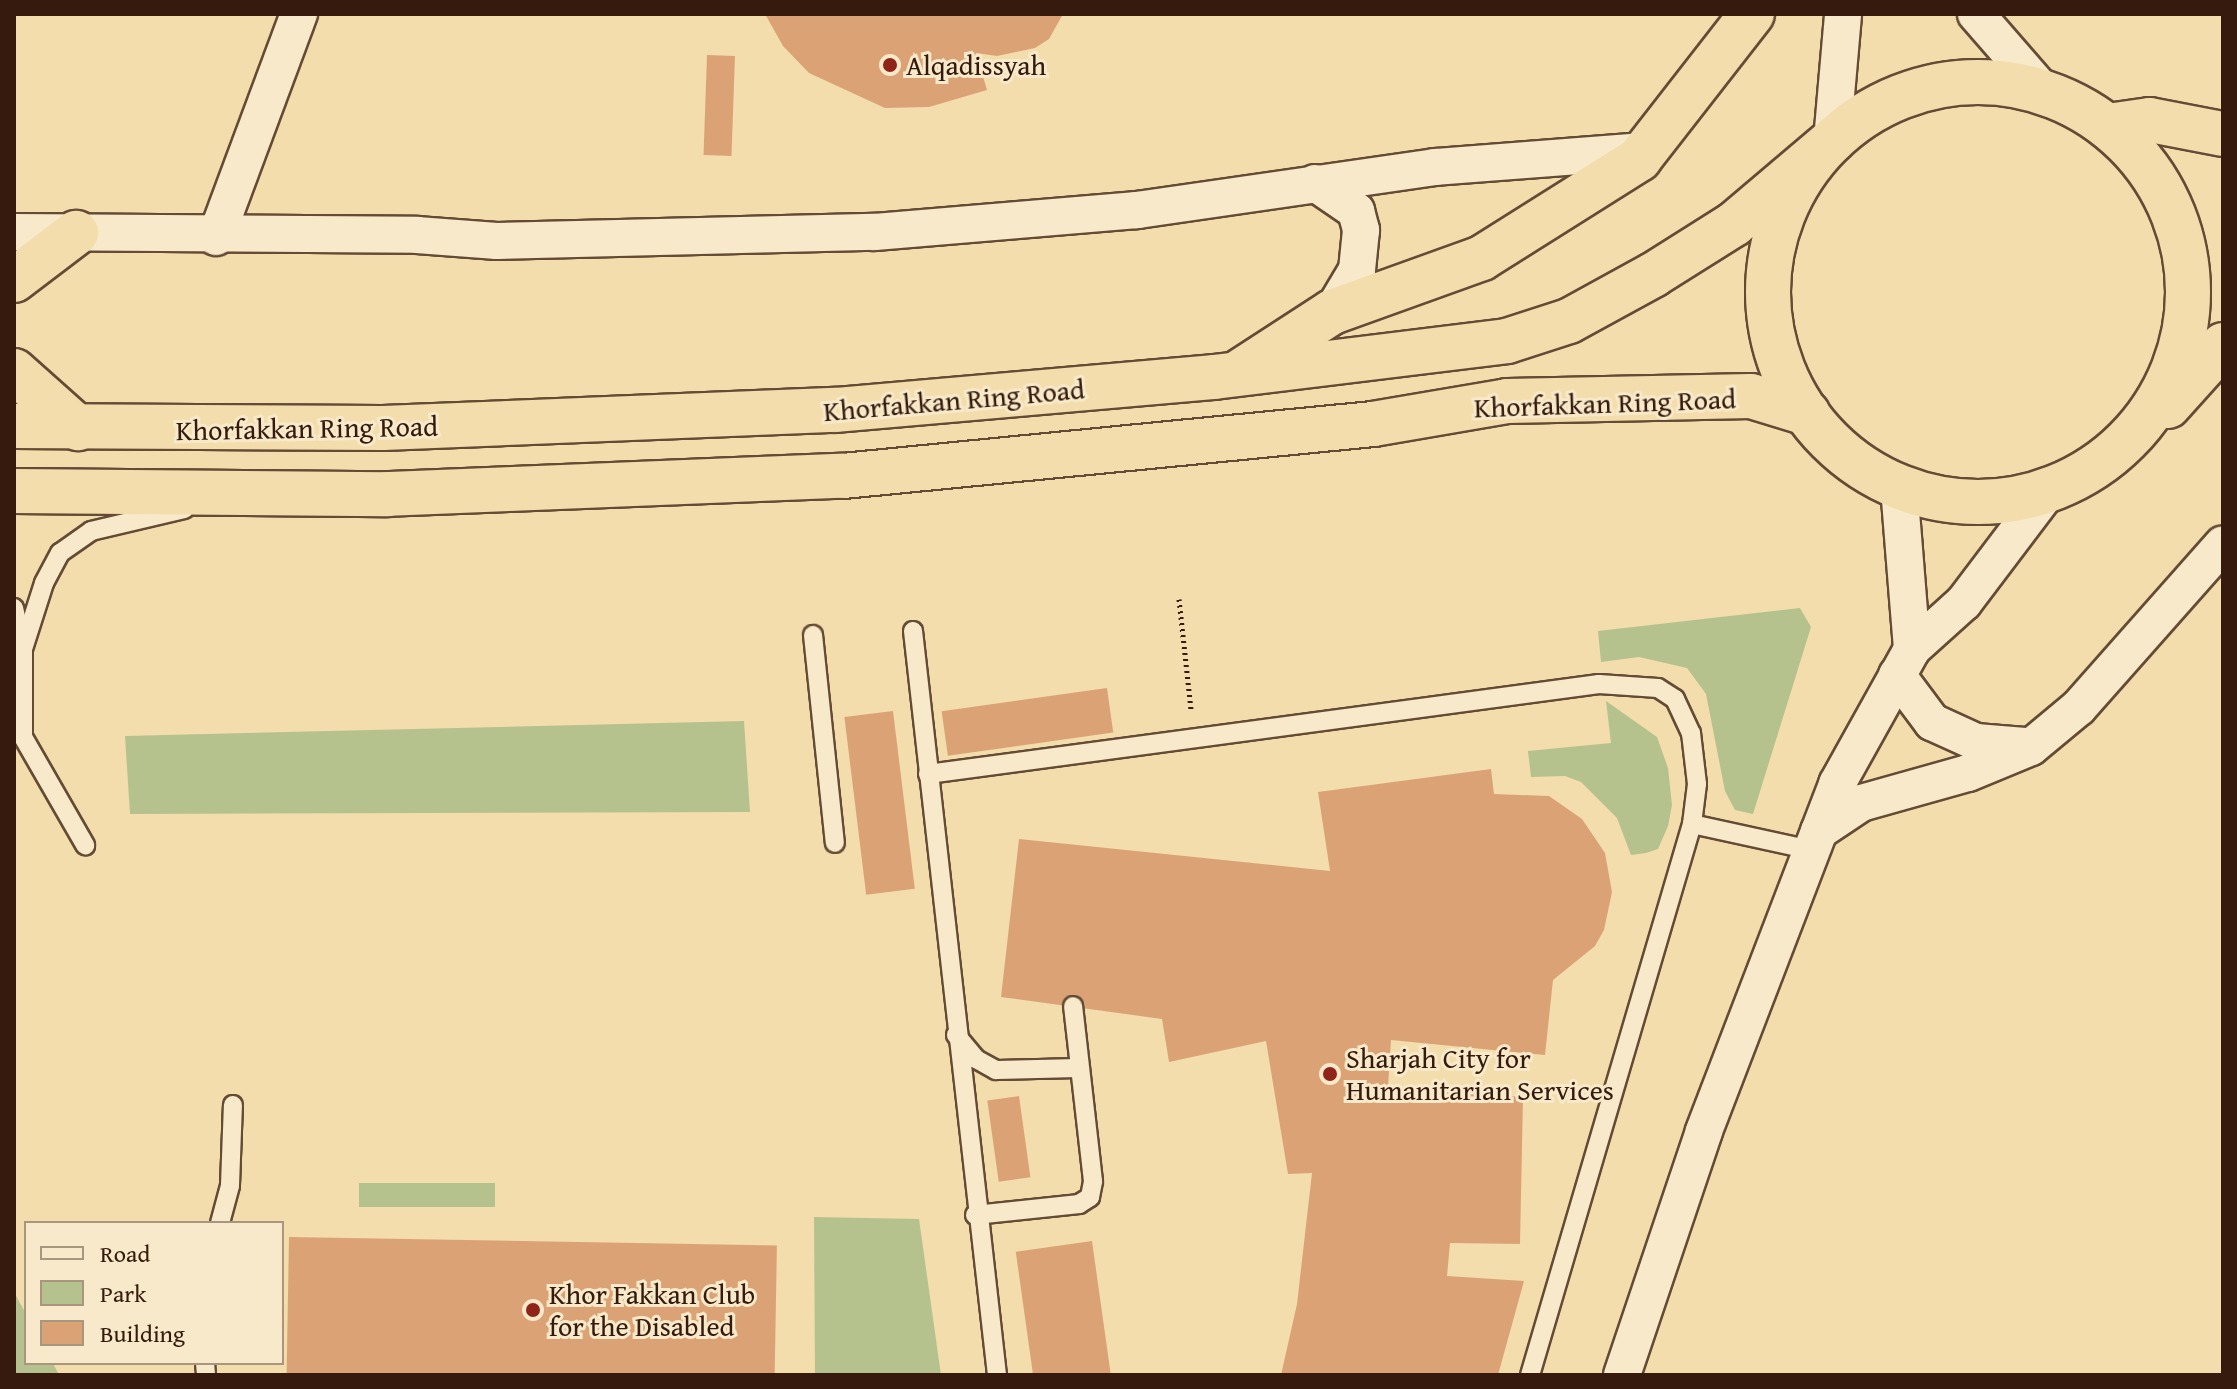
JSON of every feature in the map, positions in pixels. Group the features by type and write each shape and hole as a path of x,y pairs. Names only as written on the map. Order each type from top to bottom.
{"highway":[{"path":"1237,374 1332,312 1482,258 1645,151 1752,14"},
{"path":"2143,423 2178,358 2186,323 2187,273 2173,214 2157,180 2108,126 2043,91 1979,81 1925,89 1884,103 1832,141 1792,194 1772,256 1768,289 1778,354 1807,413 1847,457 1899,487 1973,503 2048,491 2101,464 2143,423 2180,398 2223,345"},
{"path":"2108,126 2150,120 2223,134"},
{"name":"Khorfakkan Ring Road","path":"14,426 78,428 610,422 836,410 1237,374 1507,341 1569,321 1734,224 1832,141"},
{"path":"14,280 76,233"},
{"path":"14,371 78,428"},
{"name":"Khorfakkan Ring Road","path":"14,491 241,495 616,488 843,476 1373,424 1507,401 1751,396 1807,413"}],"street":[{"path":"216,237 299,14"},
{"path":"1832,141 1843,14"},
{"path":"1976,14 2043,91"},
{"path":"14,232 216,237 417,235 545,241 875,232 1137,210 1315,183 1566,153 1645,151"},
{"path":"1315,183 1356,211 1361,230 1357,270 1332,312"},
{"path":"1899,487 1904,662 1932,722 1956,735 2031,747"},
{"path":"1622,1375 1704,1131 1837,784 1904,662 1964,602 2048,491"},
{"path":"1815,840 1861,803 1968,773 2031,747 2079,707 2223,544"}],"lane":[{"path":"23,649 44,583 60,553 81,538 91,531 241,495"},
{"path":"14,608 23,649 23,737 85,845"},
{"path":"913,631 975,1215 997,1375"},
{"path":"813,635 835,843"},
{"path":"928,774 1599,684 1658,688 1675,699 1691,733 1697,784 1692,824 1530,1375"},
{"path":"1692,824 1815,840"},
{"path":"975,1215 1079,1204 1090,1197 1093,1181 1073,1006"},
{"path":"956,1035 976,1059 996,1070 1079,1068"},
{"path":"221,1221 230,1185 233,1105"}],"path":[{"path":"1179,599 1194,738"}],"green space":[{"path":"1800,608 1811,627 1753,814 1735,810 1725,791 1706,694 1687,668 1639,657 1601,662 1598,631"},
{"path":"1606,701 1657,737 1668,768 1672,805 1668,826 1658,849 1646,853 1631,855 1617,818 1581,782 1565,776 1531,777 1528,751 1611,743"},
{"path":"744,721 750,812 130,814 125,736"},
{"path":"359,1183 495,1183 495,1207 359,1207"},
{"path":"814,1217 919,1219 941,1375 815,1375"},
{"path":"14,1292 24,1310 24,1365 54,1365 59,1375 14,1375"}],"building":[{"name":"Alqadissyah","path":"765,14 1063,14 1049,39 1035,48 997,56 976,53 987,90 929,107 885,108 809,73 783,46"},
{"path":"707,55 735,56 731,156 704,155"},
{"path":"1107,688 1113,733 948,756 942,711"},
{"path":"893,711 915,889 866,895 844,717"},
{"name":"Sharjah City for Humanitarian Services","path":"1491,769 1494,794 1549,796 1582,819 1605,853 1612,892 1604,930 1595,946 1553,980 1545,1055 1391,1040 1388,1087 1523,1097 1520,1244 1450,1243 1447,1276 1524,1281 1498,1375 1281,1375 1297,1304 1312,1173 1288,1174 1266,1041 1169,1062 1162,1019 1001,997 1019,839 1330,871 1318,792"},
{"path":"1019,1096 1030,1177 999,1182 987,1100"},
{"name":"Khor Fakkan Club for the Disabled","path":"289,1237 777,1246 775,1375 287,1375"},
{"path":"1092,1241 1111,1375 1033,1375 1016,1252"}],"place":[{"name":"Alqadissyah","path":"890,65"},
{"name":"Sharjah City for Humanitarian Services","path":"1330,1074"},
{"name":"Khor Fakkan Club for the Disabled","path":"533,1310"}]}
